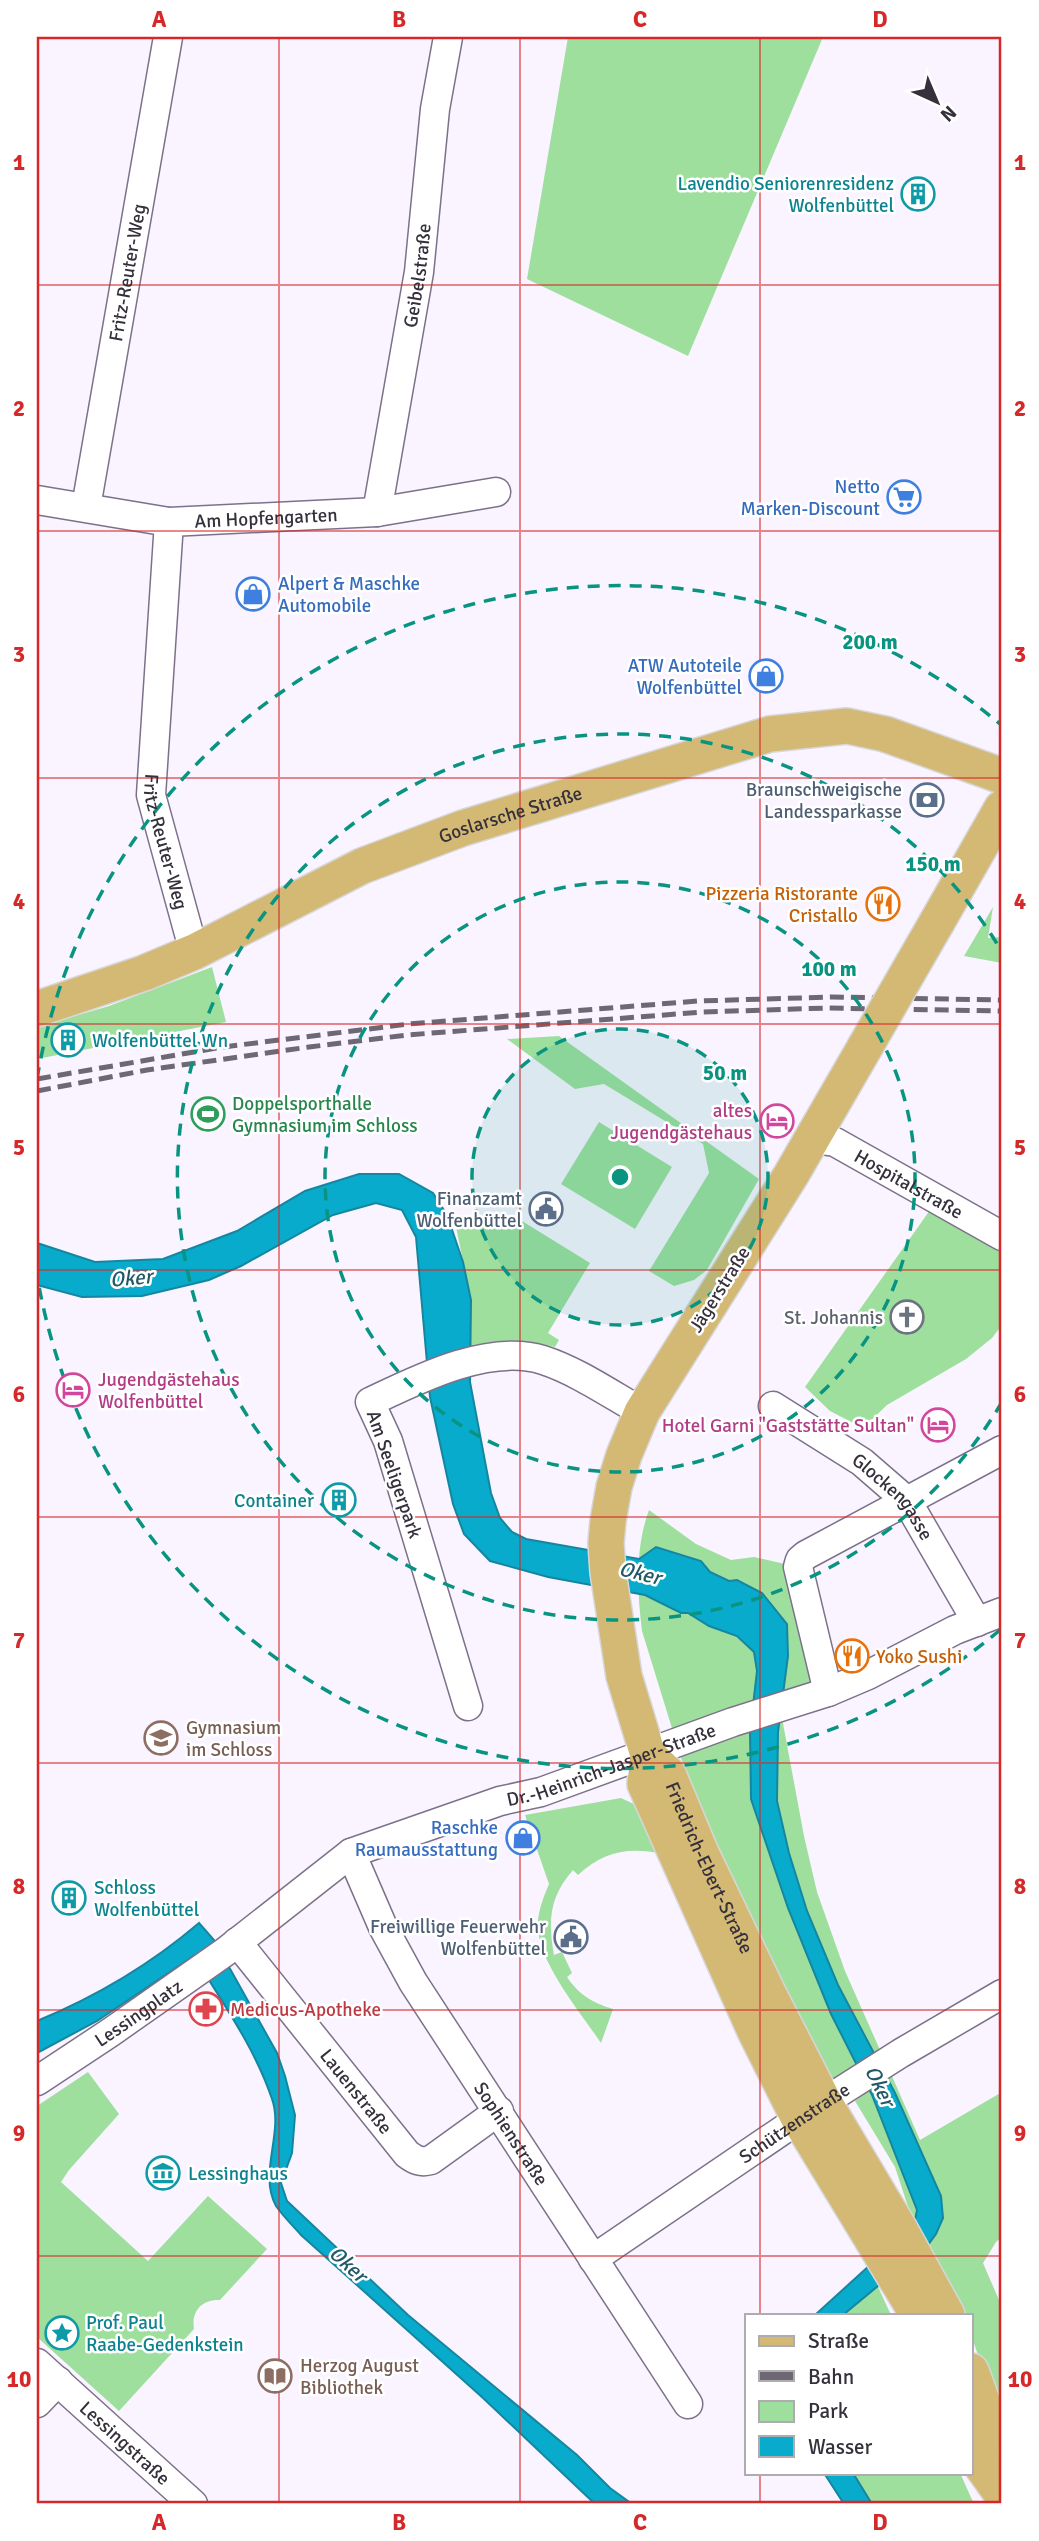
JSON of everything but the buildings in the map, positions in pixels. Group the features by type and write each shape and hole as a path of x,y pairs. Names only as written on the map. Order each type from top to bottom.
{"main road":[{"name":"Goslarsche Straße","path":"37,1009 144,973 194,951 362,866 463,828 770,734 847,726 885,734 1002,776"},
{"name":"Jägerstraße","path":"648,1755 624,1676 609,1591 606,1543 614,1487 624,1455 642,1412 813,1139 1002,808"},
{"name":"Friedrich-Ebert-Straße","path":"648,1755 668,1774 769,1995 811,2110 888,2238 916,2293 946,2314"},
{"path":"972,2374 998,2445 1002,2487"},
{"path":"972,2449 1002,2495"}],"street":[{"name":"Fritz-Reuter-Weg","path":"86,507 168,37"},
{"name":"Geibelstraße","path":"377,512 419,272 435,109 448,37"},
{"name":"Am Hopfengarten","path":"37,500 169,522 377,512 496,492"},
{"name":"Fritz-Reuter-Weg","path":"169,522 151,795 194,951"},
{"name":"Hospitalstraße","path":"813,1139 835,1142 1002,1236"},
{"name":"Am Seeligerpark","path":"468,1706 388,1441 370,1402 408,1384 484,1357 515,1355 560,1366 642,1412"},
{"name":"Glockengasse","path":"773,1406 862,1462 907,1501 990,1617"},
{"path":"828,1692 798,1567 800,1560 1002,1450"},
{"name":"Dr.-Heinrich-Jasper-Straße","path":"231,1947 351,1853 500,1801 541,1792 733,1722 828,1692 868,1675 955,1630 990,1617"},
{"name":"Sophienstraße","path":"351,1853 383,1927 412,1982 499,2111 688,2404"},
{"name":"Lessingplatz","path":"37,2081 231,1947"},
{"name":"Lauenstraße","path":"231,1947 407,2154 415,2160 431,2160 499,2111"},
{"name":"Schützenstraße","path":"593,2259 811,2110 1002,1994"},
{"name":"Lessingstraße","path":"37,2363 193,2504"},
{"path":"37,2403 58,2381"}],"green space":[{"path":"568,37 823,37 688,356 527,279"},
{"path":"993,907 988,938 1002,937 1002,963 964,956"},
{"path":"212,967 226,1022 37,1059 37,1027 109,1006"},
{"path":"559,1036 759,1179 707,1270 694,1280 674,1286 649,1271 709,1173 703,1144 604,1084 575,1089 507,1039"},
{"path":"599,1122 672,1167 635,1229 561,1184"},
{"path":"935,1203 1002,1239 1002,1325 992,1338 966,1359 887,1405 863,1428 830,1411 805,1387"},
{"path":"522,1221 590,1263 548,1333 559,1340 555,1347 512,1341 469,1346 471,1300 456,1227"},
{"path":"649,1510 696,1544 731,1560 754,1557 798,1567 824,1680 786,1690 782,1718 817,1892 845,1971 880,2050 829,2082 704,1832 642,1631 638,1570 641,1539"},
{"path":"621,1798 636,1805 658,1853 615,1853 597,1861 578,1875 573,1870 559,1890 551,1920 554,1955 562,1952 572,1973 567,1977 587,1998 613,2009 601,2043 561,1985 543,1951 538,1921 549,1884 525,1815"},
{"path":"88,2072 119,2114 61,2182 148,2261 208,2196 267,2249 220,2300 199,2307 194,2317 194,2329 119,2411 37,2337 37,2106"},
{"path":"891,2074 920,2140 1002,2092 1002,2237 983,2263 1002,2307 1002,2423 972,2338 972,2314 962,2314 914,2225 895,2167 855,2101"},
{"path":"874,2278 891,2314 829,2314"},
{"path":"836,2474 960,2474 974,2504 855,2504"}],"water":[{"name":"Oker","path":"359,1174 399,1174 433,1193 447,1215 463,1262 471,1300 470,1382 491,1493 500,1518 512,1532 526,1539 639,1559 656,1547 701,1561 710,1572 729,1581 737,1580 762,1593 787,1624 788,1656 778,1732 777,1801 789,1853 807,1911 838,1985 895,2093 941,2196 943,2218 936,2234 917,2260 878,2286 844,2314 816,2314 914,2225 917,2210 872,2095 831,2014 788,1908 751,1799 750,1731 757,1671 754,1652 737,1636 709,1626 688,1613 681,1613 645,1595 548,1577 490,1561 464,1534 453,1504 430,1397 416,1237 402,1210 376,1203 333,1215 241,1266 209,1280 142,1296 82,1297 37,1285 37,1243 95,1262 163,1259 237,1231 305,1191"},
{"name":"Oker","path":"199,1923 214,1940 277,2053 285,2076 295,2115 292,2153 281,2183 287,2201 408,2315 632,2504 595,2504 483,2398 301,2235 276,2206 269,2180 275,2125 272,2099 247,2043 194,1956 97,2021 37,2053 37,2021 122,1978"},
{"path":"825,2474 854,2474 872,2504 844,2504"}],"railway":[{"path":"37,1079 223,1047 409,1024 698,1001 832,997 1002,1000"},
{"path":"37,1091 147,1070 407,1035 703,1012 828,1008 1002,1011"}],"place":[{"name":"Lavendio Seniorenresidenz Wolfenbüttel","path":"918,194"},
{"name":"Netto Marken-Discount","path":"904,497"},
{"name":"Alpert & Maschke Automobile","path":"253,594"},
{"name":"ATW Autoteile Wolfenbüttel","path":"766,676"},
{"name":"Braunschweigische Landessparkasse","path":"927,800"},
{"name":"Pizzeria Ristorante Cristallo","path":"883,904"},
{"name":"Wolfenbüttel Wn","path":"68,1040"},
{"name":"Doppelsporthalle Gymnasium im Schloss","path":"208,1114"},
{"name":"altes Jugendgästehaus","path":"777,1121"},
{"name":"Finanzamt Wolfenbüttel","path":"546,1209"},
{"name":"St. Johannis","path":"907,1317"},
{"name":"Jugendgästehaus Wolfenbüttel","path":"73,1390"},
{"name":"Hotel Garni \"Gaststätte Sultan\"","path":"938,1425"},
{"name":"Container","path":"339,1500"},
{"name":"Yoko Sushi","path":"852,1656"},
{"name":"Gymnasium im Schloss","path":"161,1738"},
{"name":"Raschke Raumausstattung","path":"523,1838"},
{"name":"Schloss Wolfenbüttel","path":"69,1898"},
{"name":"Freiwillige Feuerwehr Wolfenbüttel","path":"571,1937"},
{"name":"Medicus-Apotheke","path":"206,2009"},
{"name":"Lessinghaus","path":"163,2173"},
{"name":"Prof. Paul Raabe-Gedenkstein","path":"62,2333"},
{"name":"Herzog August Bibliothek","path":"275,2376"}]}
